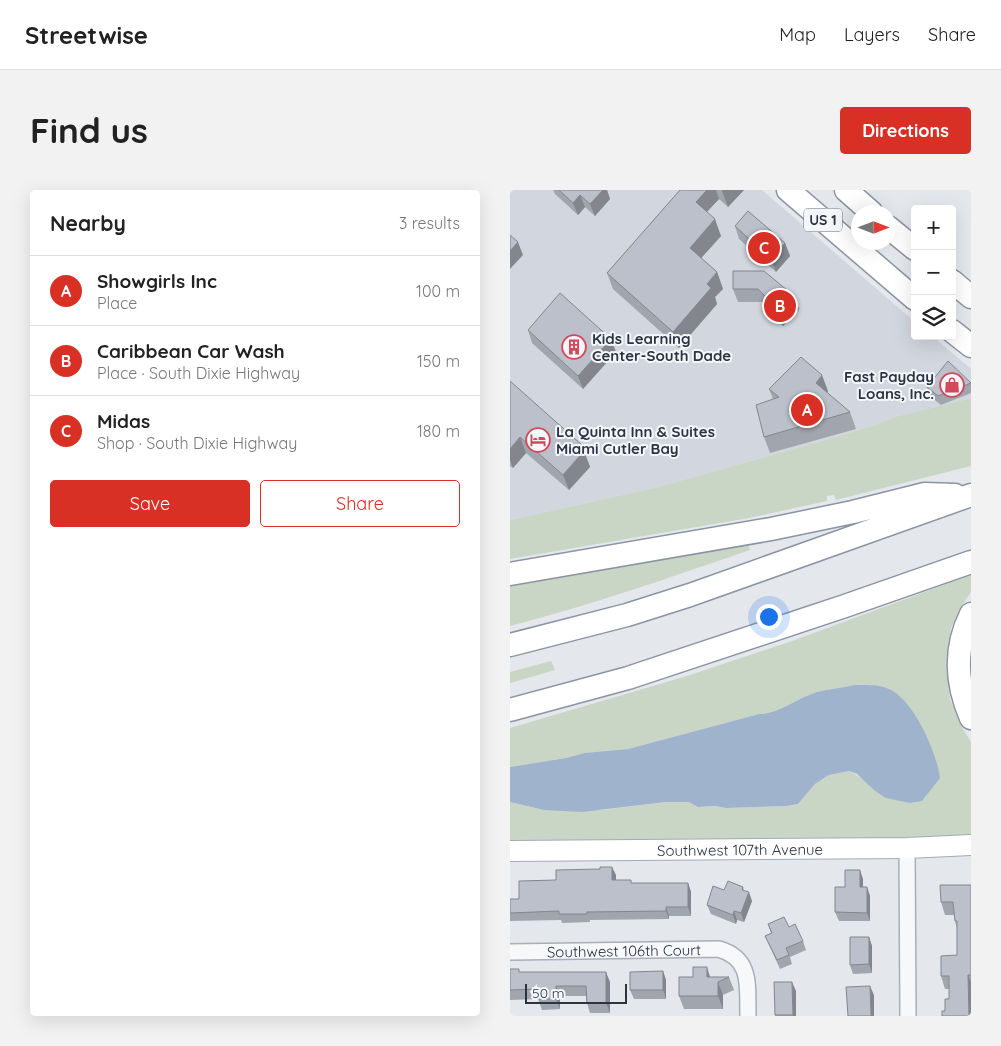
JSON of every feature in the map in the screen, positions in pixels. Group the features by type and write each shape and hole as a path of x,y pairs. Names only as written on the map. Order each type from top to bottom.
{"highway":[{"name":"US 1","path":"788,190 851,239"},
{"name":"US 1","path":"846,190 863,205"},
{"path":"896,234 911,246"},
{"name":"US 1","path":"864,250 911,295"},
{"path":"956,284 971,296"},
{"path":"956,333 971,346"},
{"path":"510,574 771,529 853,512 925,494 971,495"},
{"path":"510,645 627,615 690,595 971,495"},
{"path":"510,710 637,675 971,562"},
{"path":"971,614 960,645 959,667 962,693 971,718"}],"main road":[{"name":"Southwest 107th Avenue","path":"510,851 906,848 971,845"}],"street":[{"path":"906,848 908,1016"},
{"name":"Southwest 106th Court","path":"510,952 710,948 728,952 740,960 746,975 748,1016"}],"shaded area":[{"path":"510,190 762,190 911,319 911,340 937,340 971,369 971,398 898,416 822,441 658,487 510,520"}],"green space":[{"path":"971,398 971,466 836,500 834,495 827,496 827,501 749,518 510,559 510,520 658,487 822,441 898,416"},
{"path":"748,544 750,550 601,600 510,626 510,585"},
{"path":"971,575 971,592 959,610 951,628 946,669 950,699 960,724 971,742 971,838 510,843 510,802 544,810 602,810 666,802 690,802 698,807 715,806 726,808 787,806 798,804 815,784 829,775 849,771 863,779 875,791 925,798 929,791 871,685 817,692 781,709 628,749 584,753 566,758 510,767 510,728 687,676 792,641"},
{"path":"551,661 555,670 510,683 510,672"}],"water":[{"path":"855,685 877,686 889,689 907,704 923,728 934,755 940,778 922,801 910,803 886,798 875,791 857,774 849,771 829,775 815,784 798,804 787,806 726,808 715,806 698,807 689,802 666,802 582,812 544,810 510,802 510,767 566,758 584,753 628,749 781,709 817,692"}],"building":[{"path":"559,190 603,190 590,204 580,195 573,203"},
{"path":"680,190 707,190 696,202 715,219 690,248 717,272 707,284 711,288 673,332 607,273"},
{"path":"748,211 785,243 771,259 735,226"},
{"path":"510,235 518,242 510,251"},
{"path":"733,271 764,271 794,296 779,313 768,303 770,301 758,289 733,289"},
{"name":"Kids Learning Center-South Dade","path":"560,293 611,339 578,376 528,330"},
{"path":"801,357 822,375 816,383 850,412 764,437 756,405 779,397 769,389"},
{"path":"948,361 971,383 938,396 927,387"},
{"name":"La Quinta Inn & Suites Miami Cutler Bay","path":"510,381 582,445 580,447 584,451 563,475 520,437 510,449"},
{"path":"600,867 612,867 612,880 631,880 631,883 688,883 688,907 666,907 666,911 587,912 587,914 559,914 559,911 510,913 510,899 519,899 519,881 556,880 556,870 600,869"},
{"path":"845,870 860,870 860,887 867,887 867,913 835,912 835,887 845,887"},
{"path":"728,881 743,887 742,890 749,892 741,913 734,911 733,915 707,905 713,886 724,890"},
{"path":"940,885 971,885 971,975 968,975 969,1016 942,1016 942,1011 945,1011 945,999 949,999 949,976 941,976 941,956 957,955 957,921 955,921 953,902 941,902"},
{"path":"784,917 789,927 795,924 803,941 786,948 789,955 777,960 765,936 772,933 768,924"},
{"path":"850,937 869,937 869,964 850,965"},
{"path":"693,967 707,967 707,977 729,977 718,982 718,996 679,996 679,977 693,977"},
{"path":"510,969 519,969 519,972 606,972 606,1003 587,1003 586,986 556,986 556,999 538,999 538,989 510,990"},
{"path":"663,971 663,990 630,990 630,972"},
{"path":"774,982 792,982 793,1015 775,1015"},
{"path":"870,986 871,1016 848,1016 846,987"}],"place":[{"name":"Midas","path":"764,248"},
{"name":"Caribbean Car Wash","path":"780,306"},
{"name":"Kids Learning Center-South Dade","path":"574,347"},
{"name":"Fast Payday Loans, Inc.","path":"952,385"},
{"name":"Showgirls Inc","path":"807,410"},
{"name":"La Quinta Inn & Suites Miami Cutler Bay","path":"538,440"}]}
